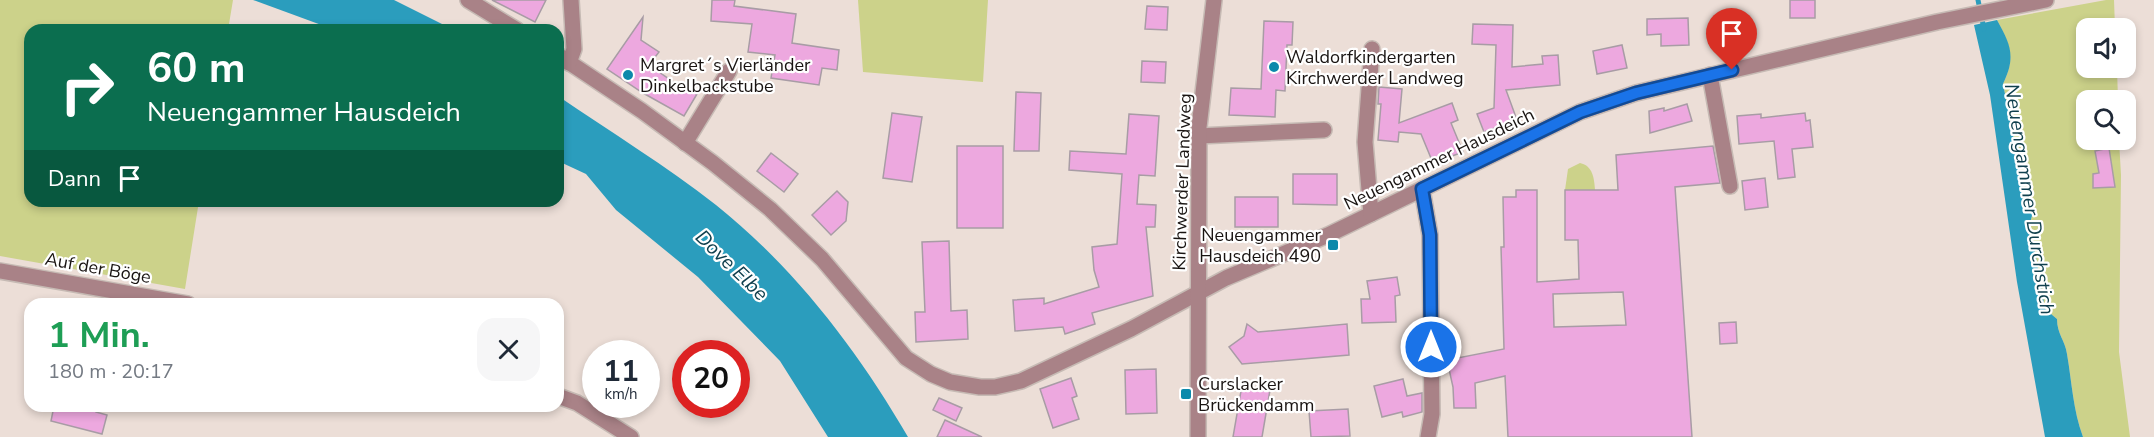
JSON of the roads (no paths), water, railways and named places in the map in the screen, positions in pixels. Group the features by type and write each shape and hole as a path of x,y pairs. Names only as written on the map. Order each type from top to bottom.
{"street":[{"path":"468,0 492,6 511,24"},
{"path":"564,58 574,49 571,0"},
{"name":"Kirchwerder Landweg","path":"1198,293 1199,136 1214,0"},
{"name":"Neuengammer Hausdeich","path":"564,60 685,143 760,201 822,259 906,358 931,374 950,382 980,387 1009,385 1021,381 1131,329 1226,278 1328,235 1580,112 1636,93 1710,75 1996,10 2022,2 2046,0"},
{"path":"1371,214 1365,142 1372,49"},
{"path":"685,143 729,71"},
{"path":"1710,75 1730,186"},
{"path":"1199,136 1324,130"},
{"path":"1422,189 1430,235 1432,414 1428,437"},
{"name":"Auf der Böge","path":"0,271 154,298"},
{"path":"1198,293 1198,437"},
{"path":"564,398 577,403 631,437"}],"water":[{"path":"253,0 394,0 442,24 319,24"},
{"path":"1997,20 2010,51 2010,66 2003,84 2027,205 2033,212 2030,223 2045,309 2057,319 2058,329 2066,349 2075,407 2083,437 2045,437 2017,282 1990,95 1974,25"},
{"name":"Dove Elbe","path":"564,100 716,205 772,256 823,312 846,342 908,437 828,437 780,361 698,277 616,210 586,174 564,164"}],"waterway":[{"name":"Neuengammer Durchstich","path":"1978,0 1984,29"}],"place":[{"name":"Waldorfkindergarten Kirchwerder Landweg","path":"1274,67"},
{"name":"Margret´s Vierländer Dinkelbackstube","path":"628,75"},
{"name":"Neuengammer Hausdeich 490","path":"1333,245"},
{"name":"Curslacker Brückendamm","path":"1186,394"}]}
